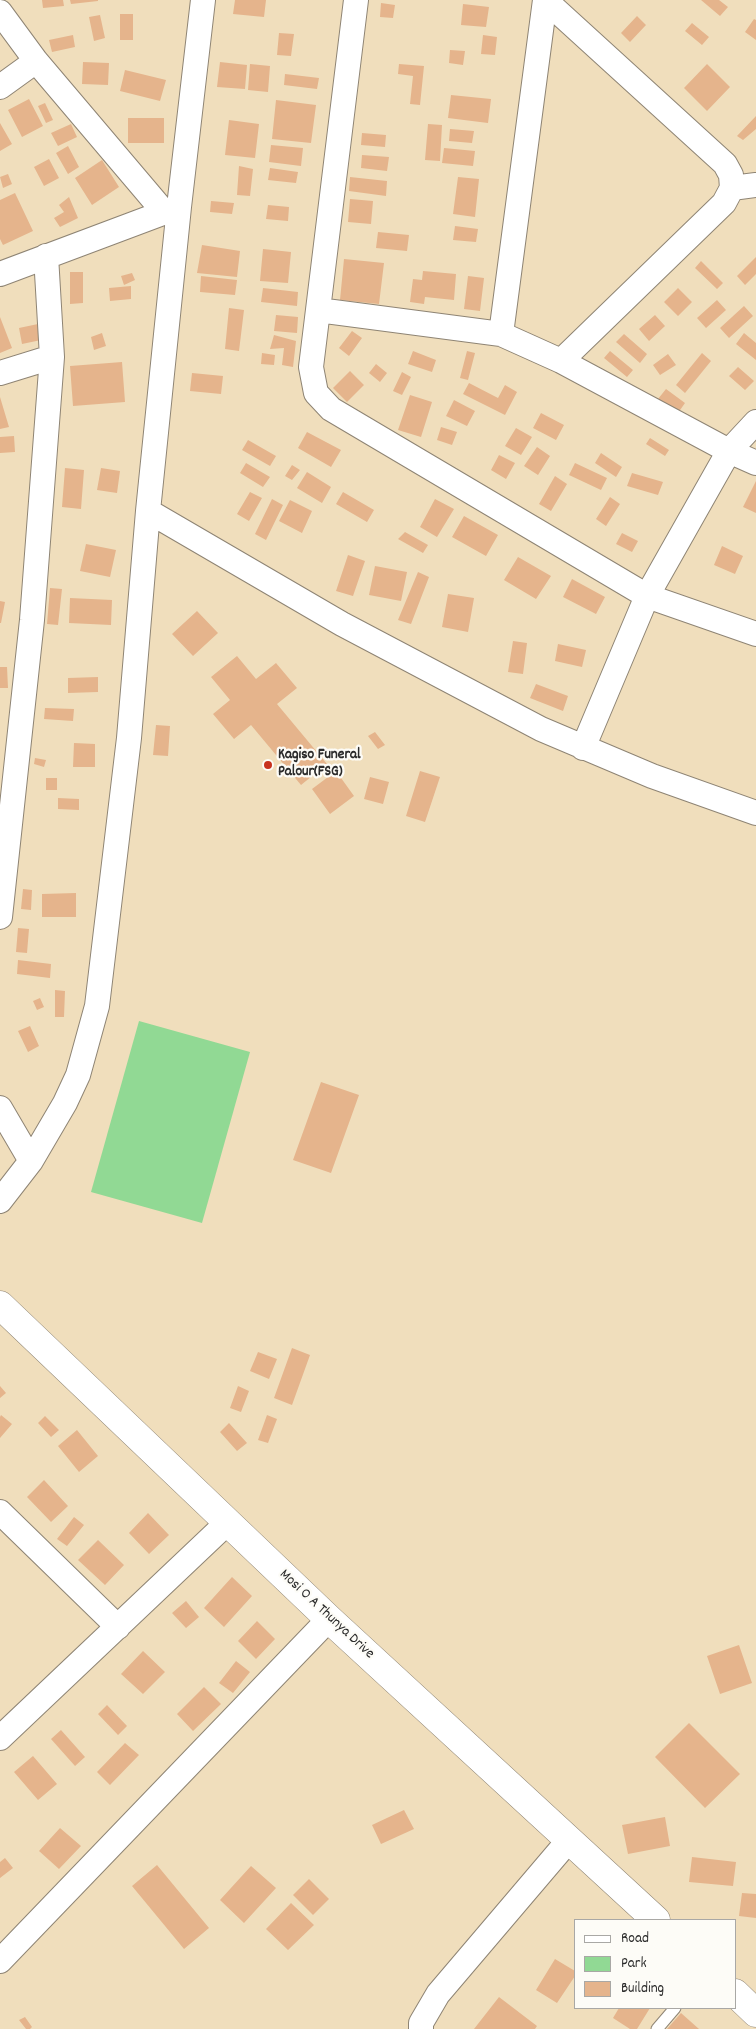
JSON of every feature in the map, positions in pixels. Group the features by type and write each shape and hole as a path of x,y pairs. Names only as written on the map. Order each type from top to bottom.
{"street":[{"path":"0,1201 31,1161 50,1131 78,1075 97,1006 129,738 172,209 203,0"},
{"path":"356,0 318,310 312,379 316,393 331,409 647,596 756,634"},
{"path":"501,334 545,0"},
{"path":"545,0 724,164 731,175 732,188 724,203 561,361"},
{"path":"0,12 36,61 172,209"},
{"path":"0,88 36,61"},
{"path":"732,188 756,186"},
{"path":"0,274 172,209"},
{"path":"0,917 5,809 32,620 52,357 46,256"},
{"path":"318,310 501,334 561,361 729,451 756,463"},
{"path":"0,373 52,357"},
{"path":"583,748 647,596 729,451 756,422"},
{"path":"148,511 342,624 492,704 583,748 652,776 756,813"},
{"path":"0,1108 31,1161"},
{"name":"Mosi O A Thunya Drive","path":"0,1305 329,1619 655,1919"},
{"path":"0,1512 118,1627"},
{"path":"0,1738 228,1522"},
{"path":"0,1961 329,1619"},
{"path":"421,2029 421,2023 438,1994 569,1840"}],"lane":[{"path":"657,2029 673,2009"}],"green space":[{"path":"139,1021 250,1052 202,1223 91,1192"}],"building":[{"path":"42,0 63,0 64,6 43,8"},
{"path":"70,0 98,0 98,1 71,4"},
{"path":"235,0 266,0 264,17 233,14"},
{"path":"701,0 719,0 728,7 720,16"},
{"path":"381,3 395,5 393,18 380,17"},
{"path":"463,4 489,7 486,27 461,25"},
{"path":"120,14 133,14 133,40 120,40"},
{"path":"100,15 105,38 94,41 89,17"},
{"path":"637,16 646,25 630,42 621,33"},
{"path":"754,19 756,20 756,40 745,32"},
{"path":"692,23 709,37 702,45 685,31"},
{"path":"279,33 294,34 291,56 277,55"},
{"path":"73,35 75,47 52,52 49,40"},
{"path":"483,35 497,37 495,55 481,54"},
{"path":"450,50 465,51 463,65 449,63"},
{"path":"83,62 109,63 108,85 82,84"},
{"path":"220,62 247,65 245,89 217,87"},
{"path":"250,64 270,66 268,92 248,90"},
{"path":"399,64 424,66 420,105 410,104 413,76 398,74"},
{"path":"707,64 730,87 707,111 684,88"},
{"path":"125,70 166,80 160,101 120,91"},
{"path":"285,74 319,78 317,89 284,85"},
{"path":"451,95 491,99 488,123 448,118"},
{"path":"29,99 43,126 22,137 8,110"},
{"path":"276,100 316,105 311,143 272,139"},
{"path":"45,103 53,120 46,123 38,106"},
{"path":"756,116 756,129 743,140 737,136"},
{"path":"128,118 164,118 164,143 128,143"},
{"path":"229,120 259,124 255,158 225,155"},
{"path":"0,123 12,144 0,151"},
{"path":"71,124 77,137 58,146 51,133"},
{"path":"428,124 442,125 440,161 425,160"},
{"path":"450,129 474,131 472,143 449,141"},
{"path":"362,133 386,135 385,147 361,145"},
{"path":"271,145 303,148 301,166 269,162"},
{"path":"68,146 79,167 68,174 56,153"},
{"path":"444,148 475,151 473,166 442,163"},
{"path":"362,155 389,157 387,171 361,168"},
{"path":"49,159 59,178 44,186 34,167"},
{"path":"102,160 119,187 92,205 75,178"},
{"path":"239,166 253,169 250,196 237,195"},
{"path":"270,168 298,172 296,183 268,180"},
{"path":"8,174 12,184 3,188 0,177"},
{"path":"350,177 387,181 386,196 349,191"},
{"path":"458,177 479,179 475,217 453,214"},
{"path":"15,193 33,231 3,245 0,239 0,200"},
{"path":"69,197 78,218 60,227 54,218 64,212 59,205"},
{"path":"350,199 373,201 371,224 348,222"},
{"path":"211,201 234,203 232,214 210,212"},
{"path":"268,205 289,207 288,221 266,219"},
{"path":"455,226 478,229 476,242 453,240"},
{"path":"378,232 409,235 407,251 376,248"},
{"path":"202,245 240,251 237,277 197,273"},
{"path":"263,249 291,252 288,283 260,281"},
{"path":"756,257 756,274 745,285 737,276"},
{"path":"344,259 384,263 379,304 340,300"},
{"path":"701,261 723,283 717,289 695,268"},
{"path":"423,271 456,274 454,300 425,297 424,304 410,302 413,279 422,280"},
{"path":"70,272 83,272 83,303 70,304"},
{"path":"132,273 135,280 124,285 121,276"},
{"path":"201,276 237,280 235,295 200,292"},
{"path":"468,276 484,278 480,311 464,309"},
{"path":"131,286 131,299 110,301 109,288"},
{"path":"263,288 298,292 297,306 261,302"},
{"path":"678,288 692,302 678,316 664,302"},
{"path":"717,300 726,310 706,328 697,318"},
{"path":"744,306 753,316 729,338 720,328"},
{"path":"229,308 244,310 239,351 225,349"},
{"path":"276,315 298,317 297,333 274,331"},
{"path":"655,315 665,326 649,341 639,329"},
{"path":"0,317 12,348 0,353"},
{"path":"38,324 41,340 22,344 19,328"},
{"path":"352,331 362,338 349,356 339,348"},
{"path":"102,333 106,346 94,350 91,337"},
{"path":"744,333 756,343 756,360 736,344"},
{"path":"624,334 647,354 640,363 616,342"},
{"path":"274,335 296,341 293,367 282,365 284,348 270,349"},
{"path":"413,351 436,360 432,372 408,364"},
{"path":"467,351 475,353 468,380 460,378"},
{"path":"610,351 633,370 627,377 604,358"},
{"path":"262,353 275,355 274,365 261,364"},
{"path":"702,353 711,361 685,393 676,385"},
{"path":"668,354 676,365 660,375 653,365"},
{"path":"122,362 125,402 73,406 70,366"},
{"path":"376,364 387,373 380,382 369,373"},
{"path":"738,367 754,381 745,390 729,376"},
{"path":"350,371 364,385 347,402 333,388"},
{"path":"402,372 411,377 402,395 393,391"},
{"path":"192,373 223,376 221,394 190,391"},
{"path":"469,383 498,398 505,385 517,392 505,415 463,394"},
{"path":"666,389 685,403 678,413 658,399"},
{"path":"410,395 432,402 421,437 398,430"},
{"path":"0,397 9,427 0,429"},
{"path":"454,400 475,411 467,426 446,416"},
{"path":"541,413 564,425 556,440 533,428"},
{"path":"441,427 457,432 452,445 437,440"},
{"path":"516,428 532,437 521,455 505,446"},
{"path":"307,432 341,450 331,467 298,448"},
{"path":"14,436 15,452 0,453 0,437"},
{"path":"650,438 669,450 665,456 646,444"},
{"path":"248,440 276,456 270,466 242,450"},
{"path":"537,447 550,456 538,475 524,466"},
{"path":"601,453 622,467 616,477 595,463"},
{"path":"499,455 515,463 506,479 491,470"},
{"path":"246,463 270,477 263,487 240,473"},
{"path":"575,463 607,478 601,490 569,475"},
{"path":"292,465 300,470 292,480 285,476"},
{"path":"65,468 84,470 81,509 62,507"},
{"path":"101,468 120,471 117,493 97,490"},
{"path":"307,472 331,487 322,503 297,488"},
{"path":"632,473 663,482 658,495 627,486"},
{"path":"555,476 567,484 551,511 539,504"},
{"path":"756,481 756,513 743,507"},
{"path":"250,492 262,498 249,521 237,514"},
{"path":"343,492 374,510 367,522 336,504"},
{"path":"610,497 620,504 606,526 596,519"},
{"path":"272,499 283,505 266,540 255,534"},
{"path":"435,499 454,509 437,537 420,527"},
{"path":"290,500 312,511 302,533 279,521"},
{"path":"464,516 498,535 486,556 452,537"},
{"path":"405,532 428,545 423,553 398,539"},
{"path":"622,533 638,541 632,552 616,544"},
{"path":"86,544 116,550 110,577 80,571"},
{"path":"722,546 743,556 735,574 714,565"},
{"path":"348,555 365,561 353,596 336,591"},
{"path":"518,557 551,576 536,599 504,580"},
{"path":"375,566 407,572 401,601 369,595"},
{"path":"418,572 429,577 411,624 398,620"},
{"path":"572,579 605,597 596,614 563,597"},
{"path":"50,588 62,589 58,625 47,624"},
{"path":"448,594 474,598 468,632 442,627"},
{"path":"70,598 112,600 111,625 69,623"},
{"path":"0,601 5,602 1,623 0,623"},
{"path":"197,611 218,633 193,656 172,634"},
{"path":"513,641 527,643 523,674 508,672"},
{"path":"558,644 586,650 582,667 555,661"},
{"path":"237,656 256,679 276,663 297,688 277,704 327,764 301,785 251,725 234,739 213,714 230,700 211,677"},
{"path":"0,667 7,667 8,688 0,688"},
{"path":"98,677 98,692 68,693 68,678"},
{"path":"536,684 568,696 563,711 530,698"},
{"path":"45,708 74,709 73,721 44,719"},
{"path":"156,725 170,726 168,756 153,755"},
{"path":"375,732 385,745 378,749 368,736"},
{"path":"74,743 95,744 95,767 73,767"},
{"path":"35,758 46,760 44,767 34,764"},
{"path":"336,771 354,796 330,814 312,789"},
{"path":"420,771 440,777 425,822 406,816"},
{"path":"370,777 389,782 383,804 364,799"},
{"path":"46,778 57,778 57,790 46,790"},
{"path":"58,798 79,799 79,810 58,809"},
{"path":"23,889 32,890 31,910 21,909"},
{"path":"76,893 76,917 42,917 42,894"},
{"path":"18,928 29,929 27,953 16,952"},
{"path":"18,960 51,964 50,978 17,974"},
{"path":"55,990 65,991 64,1017 55,1017"},
{"path":"40,998 44,1007 37,1010 33,1001"},
{"path":"30,1026 39,1046 28,1052 18,1031"},
{"path":"321,1082 359,1095 331,1173 293,1160"},
{"path":"292,1348 310,1355 292,1405 274,1398"},
{"path":"258,1352 277,1359 269,1379 250,1371"},
{"path":"0,1386 6,1393 0,1398"},
{"path":"238,1386 249,1391 241,1412 230,1408"},
{"path":"1,1415 12,1424 0,1438 0,1417"},
{"path":"267,1415 277,1419 268,1443 258,1440"},
{"path":"45,1416 59,1430 51,1437 38,1423"},
{"path":"229,1423 247,1443 237,1451 220,1432"},
{"path":"77,1430 98,1456 79,1472 58,1446"},
{"path":"44,1480 68,1506 51,1522 27,1497"},
{"path":"148,1513 169,1535 149,1554 129,1533"},
{"path":"74,1517 84,1525 67,1546 57,1539"},
{"path":"98,1540 124,1565 105,1585 78,1560"},
{"path":"232,1577 252,1596 224,1627 204,1608"},
{"path":"186,1601 199,1617 186,1628 172,1613"},
{"path":"257,1621 275,1639 256,1659 238,1641"},
{"path":"739,1645 752,1683 720,1694 707,1656"},
{"path":"143,1651 165,1672 143,1694 121,1674"},
{"path":"236,1661 250,1672 233,1693 219,1683"},
{"path":"204,1687 221,1704 193,1731 177,1714"},
{"path":"107,1705 127,1726 118,1735 98,1714"},
{"path":"689,1723 740,1774 705,1808 655,1757"},
{"path":"61,1730 85,1757 75,1766 51,1739"},
{"path":"125,1743 139,1755 110,1785 97,1772"},
{"path":"33,1756 57,1784 38,1800 14,1772"},
{"path":"404,1810 414,1829 381,1844 372,1825"},
{"path":"665,1817 670,1846 628,1854 622,1825"},
{"path":"60,1828 81,1846 59,1869 39,1851"},
{"path":"692,1857 736,1862 733,1886 689,1882"},
{"path":"5,1858 13,1868 0,1878 0,1862"},
{"path":"157,1865 209,1928 184,1949 132,1886"},
{"path":"251,1866 276,1888 244,1923 220,1900"},
{"path":"309,1879 329,1899 313,1915 293,1895"},
{"path":"742,1893 756,1894 756,1918 739,1916"},
{"path":"291,1903 314,1925 288,1950 266,1929"},
{"path":"555,1959 574,1970 574,1978 557,2003 536,1990"},
{"path":"499,1997 537,2026 535,2029 474,2029"},
{"path":"618,2009 649,2009 637,2029 630,2029 613,2018"},
{"path":"681,2013 699,2029 667,2029"},
{"path":"25,2017 32,2027 30,2029 26,2029 19,2020"}],"place":[{"name":"Kagiso Funeral Palour(FSG)","path":"268,765"}]}
